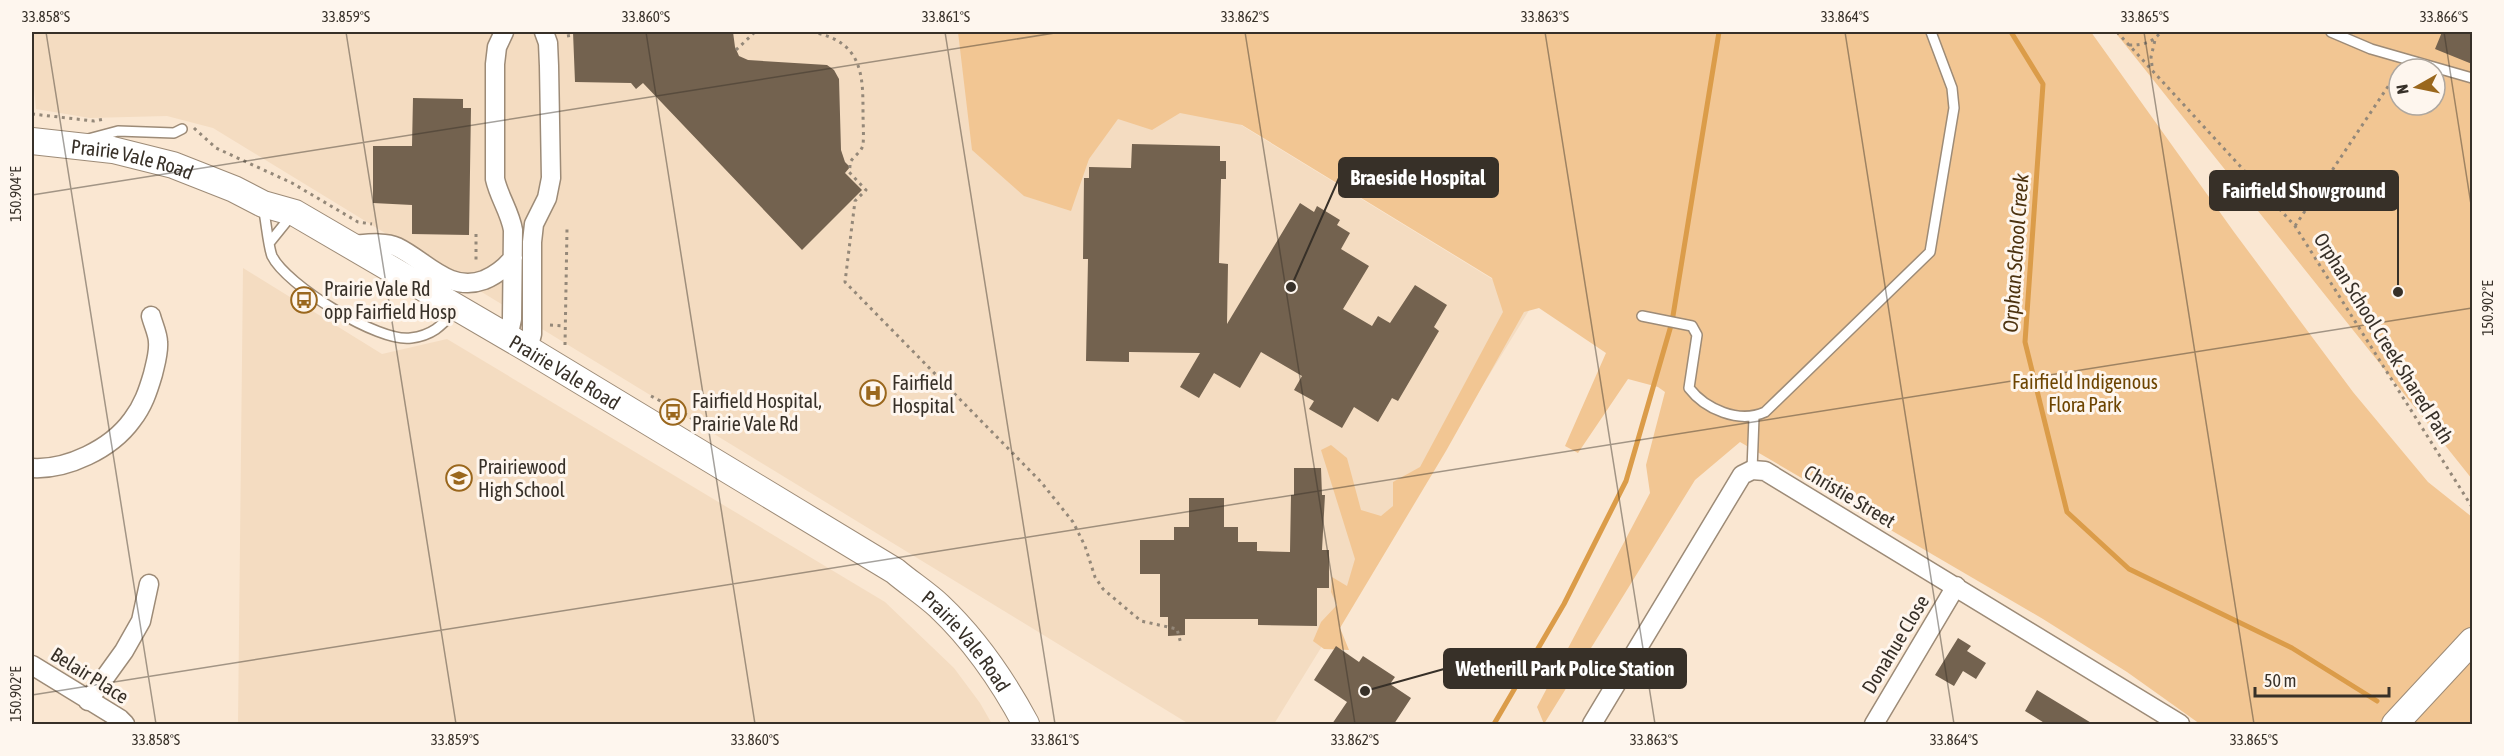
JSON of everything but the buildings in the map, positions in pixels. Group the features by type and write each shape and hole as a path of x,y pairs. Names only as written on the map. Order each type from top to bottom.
{"main road":[{"name":"Prairie Vale Road","path":"36,140 113,150 173,165 234,189 263,204 295,213 346,245 518,343 895,571 938,605 981,652 1010,695 1026,724"},
{"path":"2396,724 2472,642"}],"street":[{"path":"504,32 497,46 495,64 495,179 499,197 511,218 513,230 512,329 518,343 532,334 533,236 540,211 547,198 551,178 548,43 544,32"},
{"path":"346,245 396,246 448,278 466,284 487,279 499,272 513,258"},
{"path":"32,468 44,469 81,458 109,442 132,421 147,396 155,365 158,342 151,316"},
{"path":"1592,724 1742,475 1752,470"},
{"name":"Christie Street","path":"1752,470 1765,471 2180,724"},
{"path":"88,701 124,651 141,621 149,584"},
{"name":"Donahue Close","path":"1874,724 1956,586"},
{"name":"Belair Place","path":"32,665 125,724"}],"lane":[{"path":"1642,316 1692,326 1698,334 1689,388 1698,400 1738,417 1754,417 1765,412 1930,252 1954,108 1952,88 1931,32"},
{"path":"2331,32 2371,49 2472,78"},
{"path":"72,144 118,131 174,133 182,129"},
{"path":"263,204 272,255 288,278 325,304 357,322 384,333 409,339 436,331 458,308"},
{"path":"270,242 284,223 295,213"},
{"path":"1752,470 1754,417"}],"path":[{"path":"736,50 755,32 822,34 833,38 850,51 860,65 863,84 863,147 850,162 849,172 867,190 855,201 845,282 1041,482 1073,522 1085,546 1095,577 1103,589 1141,621 1177,629 1181,644"},
{"name":"Orphan School Creek Shared Path","path":"2117,32 2295,226 2472,507"},
{"path":"2152,68 2151,57 2155,40 2161,32"},
{"path":"567,36 573,35"},
{"path":"2129,45 2141,45 2155,40"},
{"path":"2295,226 2387,87"},
{"path":"193,127 216,148 292,183 358,222 376,225"},
{"path":"565,345 567,229"},
{"path":"476,234 476,273"},
{"path":"542,325 565,326"}],"shaded area":[{"name":"Fairfield Hospital","path":"32,32 1089,32 1533,304 1274,724 1189,724 213,128 167,116 90,118 36,109 32,68"},
{"name":"Prairiewood High School","path":"243,268 382,354 447,339 885,602 954,668 980,703 992,724 238,724"}],"green space":[{"name":"Fairfield Indigenous Flora Park","path":"958,32 2091,32 2234,232 2353,392 2428,482 2472,517 2472,724 2200,724 2127,672 2043,619 1740,442 1695,480 1544,724 1537,707 1650,493 1646,465 1665,392 1658,387 1628,379 1578,453 1565,446 1606,353 1539,308 1524,312 1446,451 1340,628 1349,650 1324,649 1313,641 1321,622 1337,605 1331,592 1332,577 1347,586 1355,559 1321,450 1331,445 1347,458 1361,510 1381,516 1393,506 1393,482 1420,467 1503,312 1492,278 1242,125 1180,113 1152,130 1118,119 1089,159 1071,211 1024,196 972,150"},
{"path":"2115,32 2472,32 2472,479"}],"waterway":[{"path":"1494,724 1564,604 1626,481 1672,322 1719,32"},
{"name":"Orphan School Creek","path":"2011,32 2043,84 2025,342 2067,512 2129,569 2292,648 2377,701"}],"place":[{"name":"Braeside Hospital","path":"1291,287"},
{"name":"Fairfield Showground","path":"2398,292"},
{"name":"Prairie Vale Rd opp Fairfield Hosp","path":"304,300"},
{"name":"Fairfield Hospital","path":"873,393"},
{"name":"Fairfield Hospital, Prairie Vale Rd","path":"673,412"},
{"name":"Prairiewood High School","path":"459,478"},
{"name":"Wetherill Park Police Station","path":"1365,691"}]}
